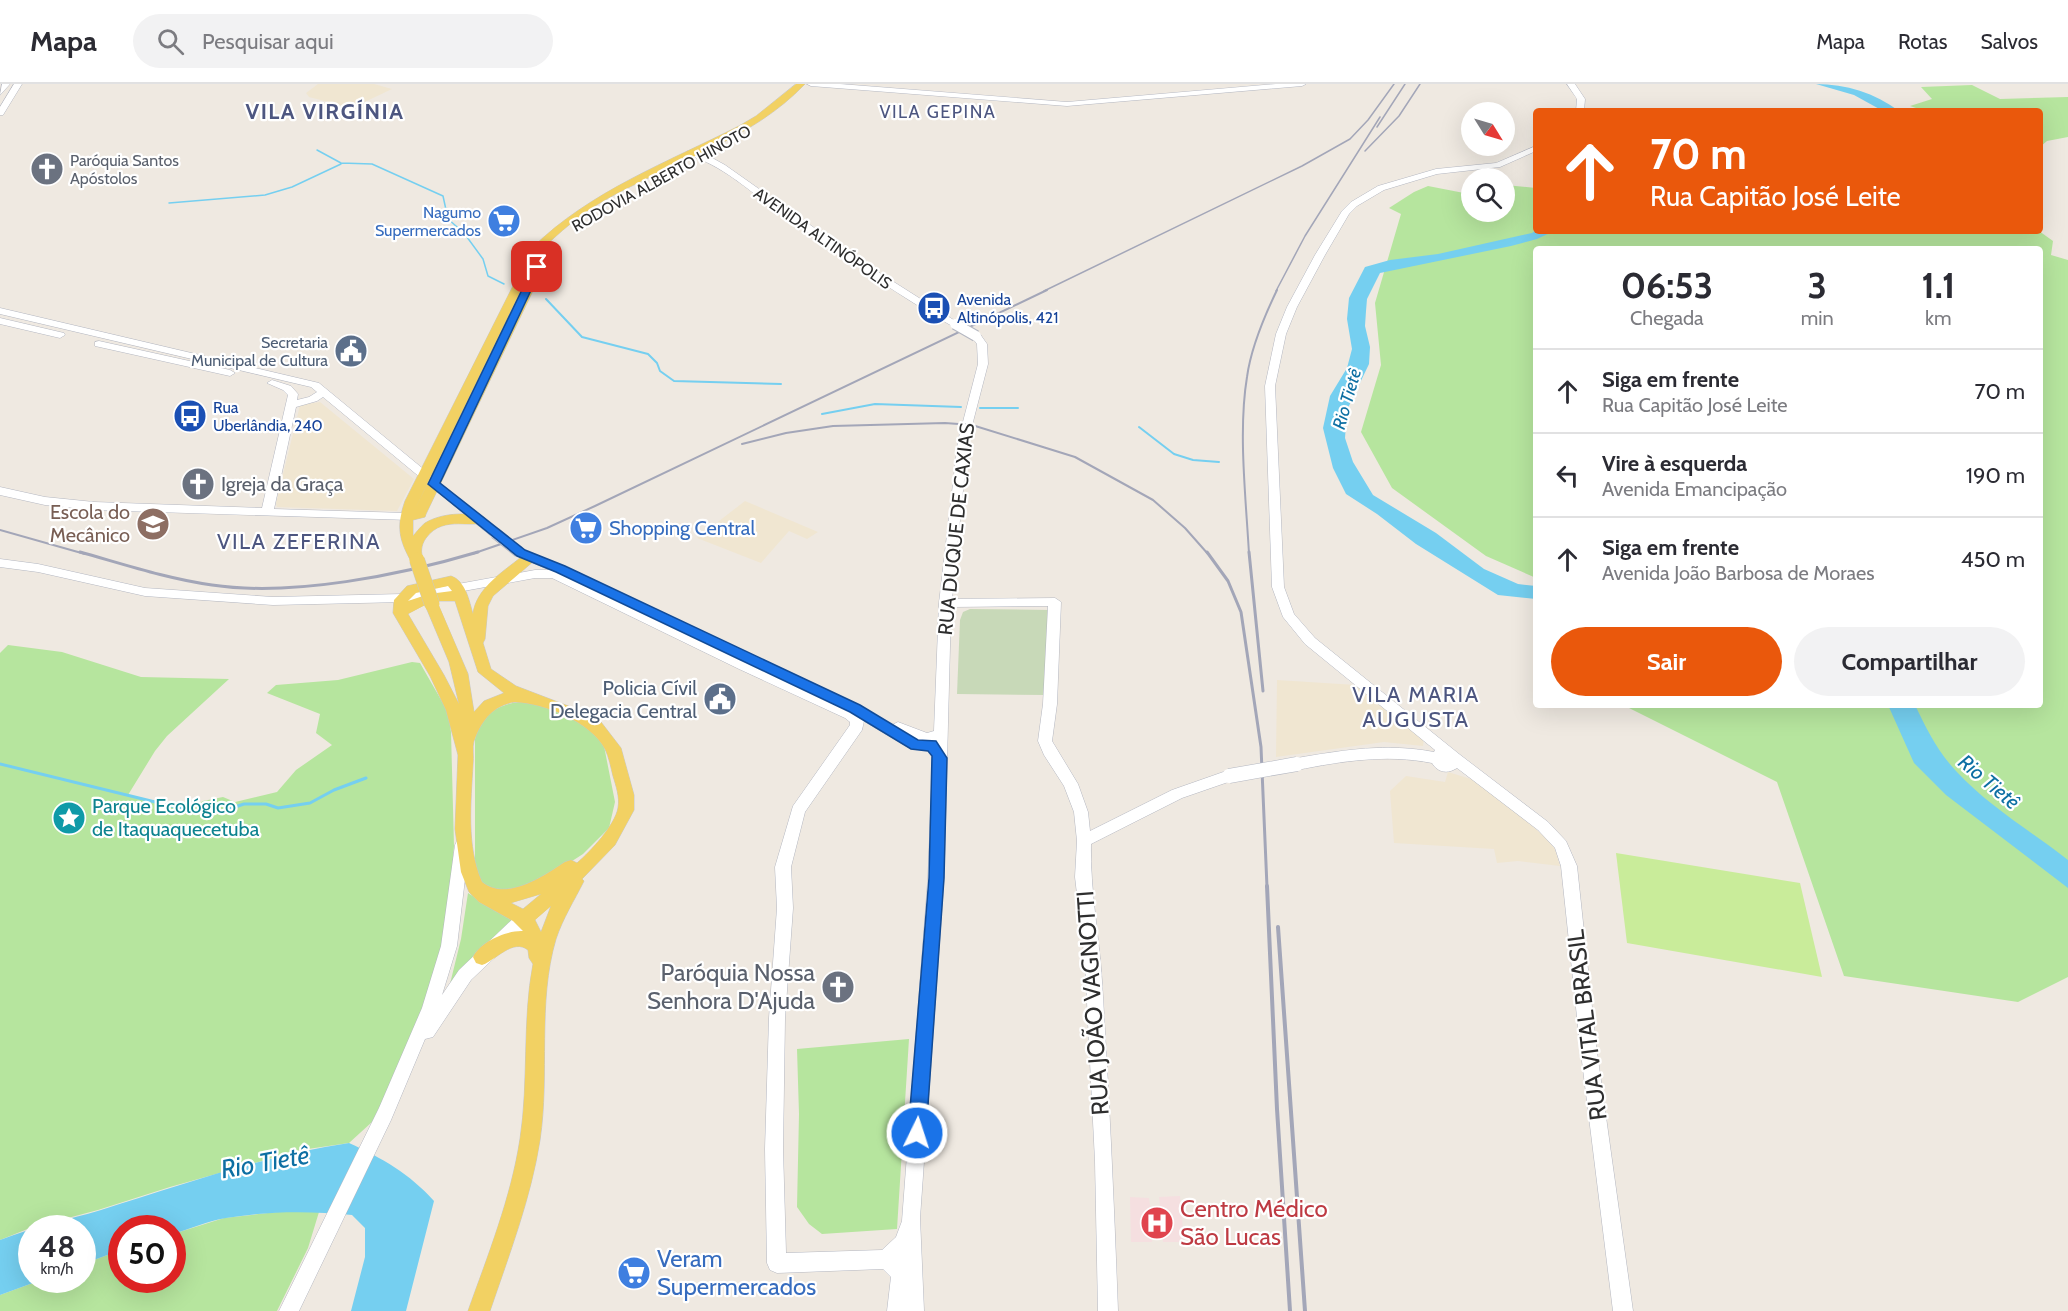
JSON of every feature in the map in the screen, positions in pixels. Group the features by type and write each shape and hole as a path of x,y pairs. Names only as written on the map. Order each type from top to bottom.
{"main road":[{"path":"0,93 6,84"},
{"path":"0,111 18,84"},
{"name":"RODOVIA ALBERTO HINOTO","path":"413,516 434,484 542,258 564,231 582,218 759,118 801,84"},
{"path":"811,84 1067,104 1302,84"},
{"name":"RODOVIA ALBERTO HINOTO","path":"413,516 423,475 536,250 554,232 590,206 768,118 811,84"},
{"path":"1166,97 1169,84"},
{"path":"1571,84 1581,99 1580,108"},
{"path":"1446,758 1428,735 1310,641 1293,624 1282,606 1278,587 1270,386 1281,334 1292,307 1345,213 1369,194 1396,182 1436,172 1508,162 1533,150"},
{"name":"AVENIDA ALTINÓPOLIS","path":"696,154 884,280 955,324"},
{"path":"651,180 679,165 676,162"},
{"path":"0,311 145,344 319,388 434,484 525,554 869,716 926,738 942,734"},
{"path":"0,321 281,385 293,399 307,401 319,388"},
{"name":"RUA DUQUE DE CAXIAS","path":"911,1218 924,1010 936,878 936,752 942,734 945,603 964,438 983,366 982,345 976,336 955,324"},
{"path":"133,352 145,344"},
{"path":"267,512 293,399"},
{"path":"0,492 76,505 413,516 406,536 464,688 463,834 448,946 434,998 410,1059 289,1311"},
{"path":"415,556 416,540 433,525 459,517 479,520"},
{"path":"0,554 82,569 163,592"},
{"path":"478,645 484,600 525,554"},
{"path":"0,563 38,568 130,589 233,600 419,601 447,596 456,589"},
{"path":"405,600 543,573 560,576 626,610 850,714 856,720 856,726 798,810 783,867 785,908 777,1018 774,1149 777,1263 886,1259 899,1269 900,1288 897,1311"},
{"path":"456,589 478,645 485,672 504,686 579,716 596,726 613,748 626,795 626,810 609,840 573,884 556,913 548,935 540,979"},
{"path":"405,600 454,710 465,753"},
{"name":"RUA JOÃO VAGNOTTI","path":"945,603 1055,602 1050,704 1045,741 1077,798 1084,841 1083,877 1093,962 1103,1138 1108,1311"},
{"path":"465,753 475,719 488,706 505,698 531,698"},
{"path":"869,716 901,737 936,752"},
{"path":"856,726 869,724 901,737"},
{"name":"RUA VITAL BRASIL","path":"1084,841 1177,795 1229,776 1382,751 1400,751 1446,758 1480,777 1543,826 1561,845 1569,866 1588,1045 1623,1311"},
{"path":"463,834 469,872 476,888 484,897 524,919 535,930 540,979 537,1074 530,1137 516,1196 479,1311"},
{"path":"476,888 506,897 522,895 550,881 609,840"},
{"path":"410,1059 455,987 482,957 592,860"},
{"path":"482,957 501,943 518,938 531,940 538,948"},
{"path":"886,1259 903,1243 911,1218"},
{"path":"911,1218 914,1311"},
{"path":"900,1288 904,1297 904,1311"}],"shaded area":[{"path":"318,84 374,84 392,89 352,108 309,97 306,93"},
{"path":"320,402 414,479 397,511 277,507 276,503 300,405"},
{"path":"745,501 818,532 807,539 789,531 761,563 697,538"},
{"path":"1277,680 1356,685 1424,738 1423,746 1384,742 1276,757"},
{"path":"1448,772 1474,780 1522,816 1554,846 1560,866 1518,861 1497,863 1494,849 1394,843 1390,791 1406,776 1445,782"},
{"name":"Centro Médico São Lucas","path":"1180,1196 1184,1242 1163,1242 1162,1232 1153,1230 1152,1242 1131,1242 1130,1197 1149,1198 1151,1213 1161,1215 1159,1197"}],"green space":[{"path":"1972,85 2000,99 2068,97 2068,137 2047,141 2043,144 2043,108 1916,108 1910,106 1932,99 1921,87"},
{"path":"1428,186 1461,192 1461,222 1515,222 1515,186 1533,188 1533,234 2043,234 2053,241 2051,255 2068,260 2068,977 2018,1002 1844,976 1777,782 1629,708 2043,708 2043,246 1533,246 1533,577 1486,556 1392,488 1361,432 1381,365 1375,303 1401,214 1389,208"},
{"path":"970,609 1051,610 1046,695 957,694 960,620 963,612"},
{"path":"8,645 62,652 141,677 229,679 167,736 128,795 187,810 203,801 223,797 235,802 277,792 296,770 332,745 316,733 320,714 267,693 276,685 338,680 412,662 420,663 448,712 451,732 454,846 447,924 438,964 407,1052 372,1122 349,1143 301,1150 79,1215 18,1215 18,1233 0,1240 0,653"},
{"path":"528,701 590,725 604,746 615,802 609,828 583,854 538,883 506,895 482,884 475,868 475,739 482,722 494,710 509,704"},
{"path":"1616,853 1800,883 1822,977 1627,943"},
{"path":"468,893 521,919 448,992 461,939"},
{"path":"909,1039 897,1229 822,1234 809,1224 797,1207 799,1114 797,1049"},
{"path":"277,1212 319,1212 308,1248 277,1311 0,1311 0,1295 18,1288 18,1293 96,1293 96,1259 108,1255 108,1293 186,1293 186,1230 224,1218"}],"water":[{"path":"1816,84 1860,91 1894,108 1878,108 1854,95"},
{"name":"Rio Tietê","path":"1532,233 1548,234 1511,246 1380,273 1367,299 1365,326 1370,347 1369,364 1347,410 1345,438 1353,462 1373,495 1436,533 1484,569 1518,584 1533,586 1533,599 1498,595 1416,544 1346,494 1333,468 1323,428 1330,396 1347,368 1352,349 1347,319 1349,298 1365,267 1390,260 1438,254"},
{"path":"1889,708 1916,708 1938,748 1968,784 2068,860 2068,888 1946,795 1914,763"},
{"name":"Rio Tietê","path":"349,1143 395,1168 425,1191 434,1201 406,1311 351,1311 365,1257 365,1228 352,1215 305,1212 258,1214 219,1219 186,1230 186,1215 108,1215 108,1255 96,1259 96,1215 83,1215 255,1163"},
{"path":"18,1234 18,1288 0,1295 0,1240"}],"waterway":[{"path":"317,150 341,163 372,164 443,196 448,219 464,233 483,259 488,276 504,284"},
{"path":"169,203 265,195 292,187 341,164"},
{"path":"546,299 582,337 648,354 657,363 660,371 674,381 781,384"},
{"path":"822,414 875,404 961,407"},
{"path":"980,408 1018,408"},
{"path":"1139,427 1174,454 1193,460 1219,462"},
{"path":"0,764 196,812 220,812 244,804 266,804 278,808 310,803 334,790 366,778"}],"railway":[{"path":"1044,291 1302,166 1350,139 1368,120 1394,84"},
{"path":"1377,127 1405,84"},
{"path":"1365,151 1399,116 1420,84"},
{"path":"1276,291 1305,236 1380,117"},
{"path":"476,553 547,528 595,506 1047,290"},
{"path":"1249,554 1243,465 1244,398 1255,343 1277,290"},
{"path":"742,444 786,433 833,426 945,423 972,425 1075,457 1153,500 1185,528 1208,554"},
{"path":"0,530 85,554"},
{"path":"80,552 179,579 243,588 311,586 346,582 415,569 476,553"},
{"path":"1207,552 1228,581 1241,612 1261,747 1267,887"},
{"path":"1249,552 1263,691"},
{"path":"472,554 476,553"},
{"path":"1267,886 1277,1109 1290,1311"},
{"path":"1278,927 1305,1311"}],"place":[{"name":"Paróquia Santos Apóstolos","path":"47,169"},
{"name":"Nagumo Supermercados","path":"504,221"},
{"name":"Avenida Altinópolis, 421","path":"934,308"},
{"name":"Secretaria Municipal de Cultura","path":"351,351"},
{"name":"Rua Uberlândia, 240","path":"190,416"},
{"name":"Igreja da Graça","path":"198,484"},
{"name":"Escola do Mecânico","path":"153,524"},
{"name":"Shopping Central","path":"586,528"},
{"name":"Policia Cívil Delegacia Central","path":"720,699"},
{"name":"Parque Ecológico de Itaquaquecetuba","path":"69,818"},
{"name":"Paróquia Nossa Senhora D'Ajuda","path":"838,987"},
{"name":"Centro Médico São Lucas","path":"1157,1223"},
{"name":"Veram Supermercados","path":"634,1273"}],"district":[{"name":"VILA VIRGÍNIA","path":"325,111"},
{"name":"VILA GEPINA","path":"938,112"},
{"name":"VILA ZEFERINA","path":"299,541"},
{"name":"VILA MARIA AUGUSTA","path":"1416,706"}],"route":[{"path":"537,267 434,484 521,553 560,569 621,600 855,709 916,745 927,747 932,745 938,753 940,758 936,878 924,1010 917,1133"}]}
